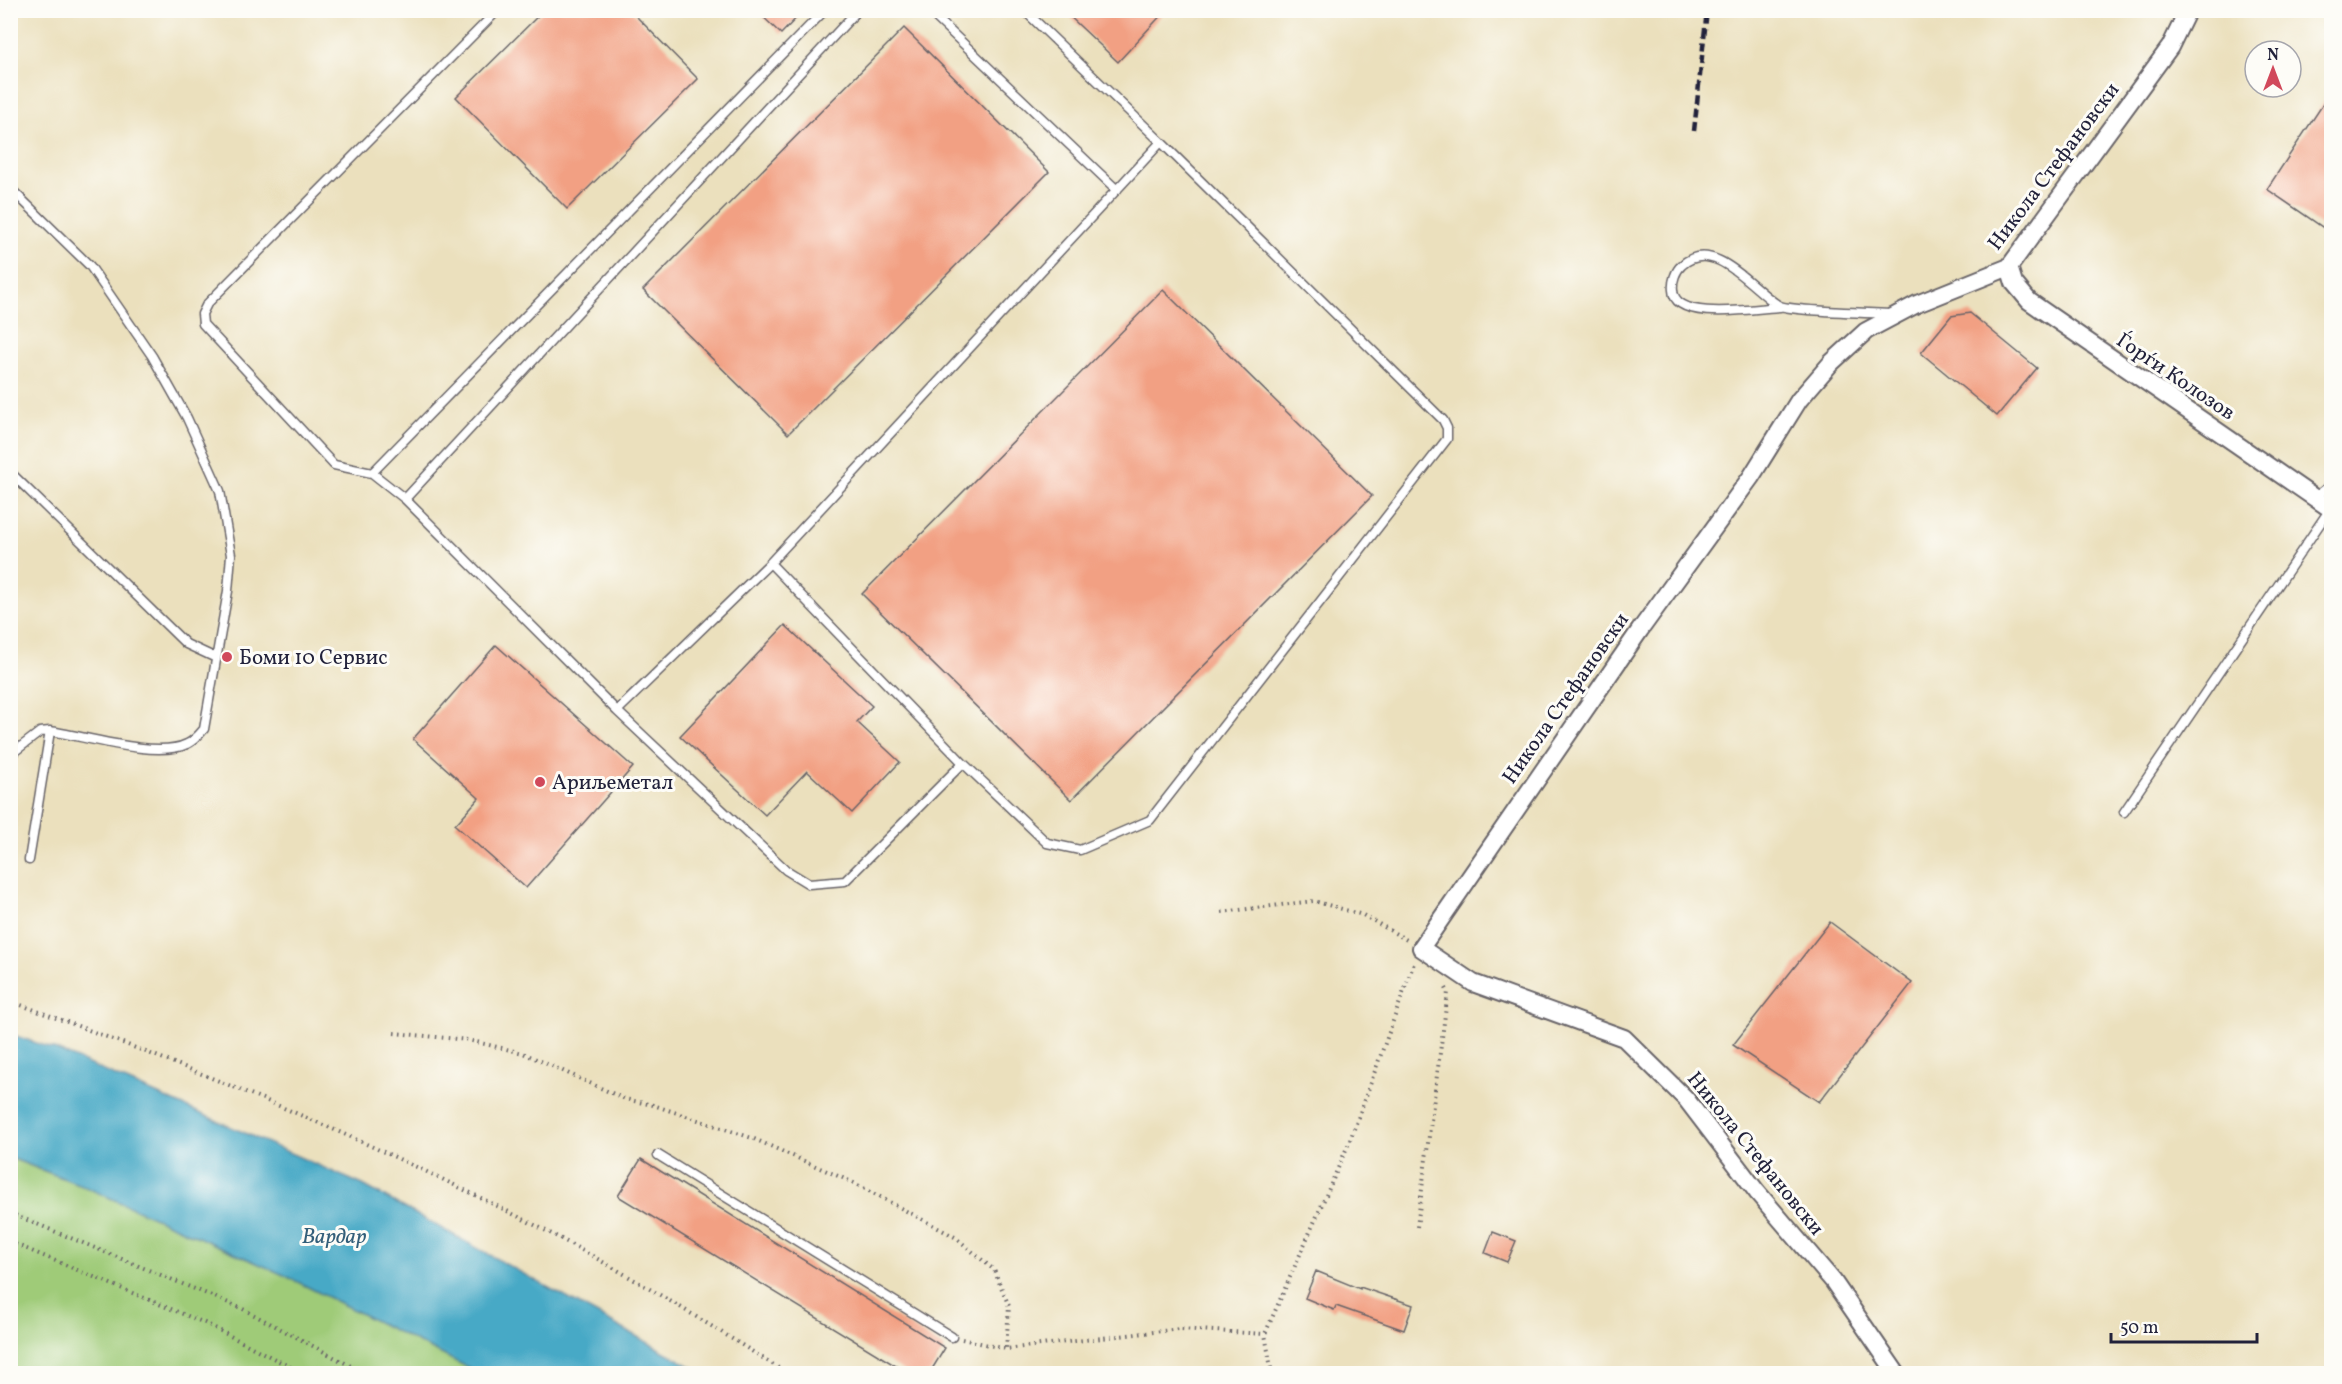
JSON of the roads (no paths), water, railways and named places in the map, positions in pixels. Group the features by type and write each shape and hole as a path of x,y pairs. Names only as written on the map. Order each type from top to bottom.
{"street":[{"name":"Никола Стефановски","path":"1897,1374 1833,1281 1757,1192 1686,1099 1624,1038 1473,983 1421,948 1640,630 1751,477 1799,400 1831,363 1866,331 1917,304 2009,267 2170,47 2188,10"},
{"name":"Ѓорѓи Колозов","path":"2009,267 2014,283 2029,301 2331,509"}],"lane":[{"path":"498,10 207,304 201,314 203,324 334,465 372,473 405,499 617,711 786,870 809,884 845,881 963,763"},
{"path":"372,473 825,10"},
{"path":"405,499 858,10"},
{"path":"928,10 1118,190"},
{"path":"770,563 963,763 1047,843 1080,850 1150,820 1447,439 1448,428 1443,420 1024,10"},
{"path":"617,711 770,563 1161,142"},
{"path":"10,188 90,266 153,356 187,418 220,491 231,555 204,729 186,745 155,750 50,731 40,732 10,755"},
{"path":"1780,307 1725,263 1707,258 1691,259 1679,267 1672,283 1673,297 1681,306 1695,311 1780,307 1898,314"},
{"path":"10,472 186,644 216,658"},
{"path":"2314,498 2331,484"},
{"path":"2124,812 2331,509"},
{"path":"29,860 50,731"},
{"path":"658,1155 952,1337"}],"water":[{"name":"Вардар","path":"10,1034 54,1049 363,1185 703,1373 479,1373 284,1275 81,1185 11,1158"}],"railway":[{"path":"1694,131 1707,10"}],"place":[{"name":"Боми 10 Сервис","path":"227,657"},
{"name":"Ариљеметал","path":"540,782"}]}
